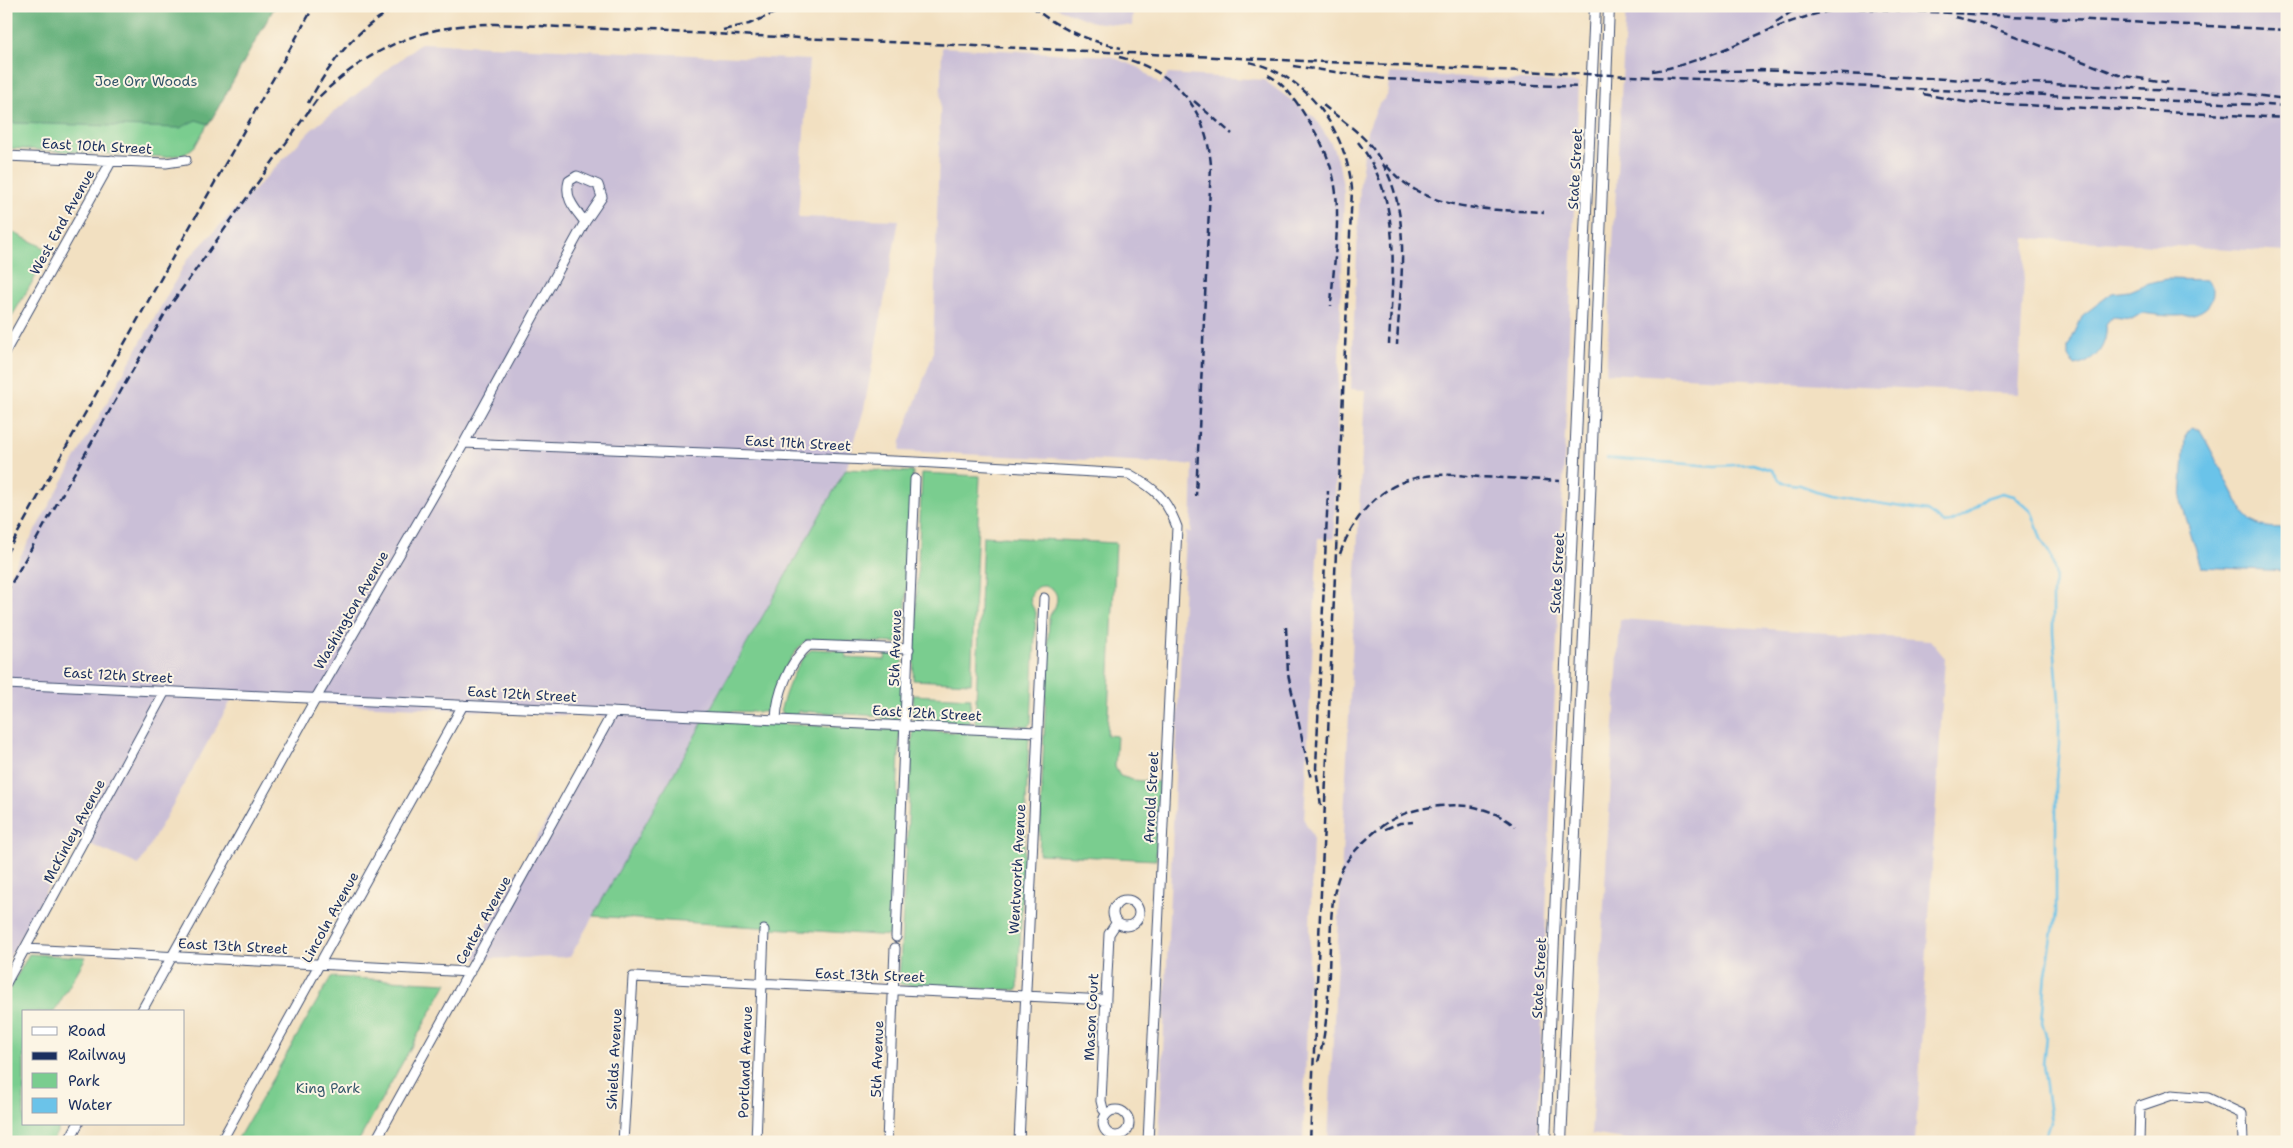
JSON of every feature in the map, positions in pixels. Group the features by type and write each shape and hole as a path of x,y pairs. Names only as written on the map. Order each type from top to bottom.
{"street":[{"name":"State Street","path":"1545,1142 1595,6"},
{"name":"State Street","path":"1561,1142 1590,523 1609,6"},
{"name":"East 10th Street","path":"6,156 166,163 186,160"},
{"name":"West End Avenue","path":"6,350 112,160"},
{"name":"Washington Avenue","path":"142,1010 316,698 464,443 585,222 602,197 598,185 577,176 569,181 567,188 569,200 585,222"},
{"name":"East 11th Street","path":"464,443 916,462 1130,474"},
{"name":"Arnold Street","path":"1130,474 1152,487 1169,505 1177,527 1148,1142"},
{"name":"5th Avenue","path":"896,937 915,479"},
{"name":"Wentworth Avenue","path":"1018,1142 1044,598"},
{"path":"776,719 780,690 808,644 909,649"},
{"name":"East 12th Street","path":"6,684 1037,732"},
{"name":"McKinley Avenue","path":"6,983 165,691"},
{"name":"Lincoln Avenue","path":"221,1142 463,705"},
{"name":"Center Avenue","path":"376,1142 613,712"},
{"name":"Mason Court","path":"1107,1114 1102,1109 1101,1101 1109,934 1117,922"},
{"name":"Portland Avenue","path":"756,1142 764,930"},
{"name":"5th Avenue","path":"887,1142 895,948"},
{"name":"East 13th Street","path":"25,949 470,972"},
{"name":"East 13th Street","path":"633,977 1106,1000"},
{"name":"Shields Avenue","path":"623,1142 633,977"},
{"path":"2139,1142 2140,1106 2172,1095 2208,1098 2242,1114 2244,1142"},
{"path":"68,1142 77,1126"}],"shaded area":[{"path":"1052,6 1133,6 1132,26 1093,22"},
{"path":"1626,6 2287,6 2287,252 2026,238 2018,394 1606,373"},
{"path":"421,43 809,60 798,217 899,220 864,409 847,467 570,957 468,959 606,717 232,699 139,865 75,838 6,963 6,582 187,260 311,130"},
{"path":"942,47 1109,56 1140,68 1160,85 1168,74 1264,80 1314,117 1331,143 1339,164 1344,192 1334,539 1318,538 1304,820 1313,836 1303,1142 1159,1142 1186,532 1191,532 1193,465 900,451 901,441 933,354"},
{"path":"1390,73 1579,83 1537,1142 1328,1142 1365,390 1351,389 1360,183 1367,131 1379,104 1387,96"},
{"path":"1620,619 1930,640 1945,658 1915,1142 1643,1142 1591,1134"}],"green space":[{"name":"Joe Orr Woods","path":"6,6 275,6 195,146 185,154 166,157 6,148"},
{"name":"Joe Orr Woods","path":"6,6 275,6 209,124 196,120 180,128 13,123 6,118"},
{"path":"6,229 51,251 6,326"},
{"path":"846,469 913,472 904,641 900,643 808,640 798,648 784,670 768,712 709,711"},
{"path":"922,473 980,476 971,683 913,680"},
{"path":"983,536 1116,543 1107,735 1117,736 1115,767 1120,776 1133,780 1159,782 1156,860 1039,854 1049,619 1057,599 1053,589 1041,586 1034,590 1030,599 1036,612 1031,723 1028,726 975,724"},
{"path":"813,649 846,651 847,658 885,660 886,652 903,655 901,719 884,720 880,716 798,711 797,716 783,714 781,709 793,676 803,659"},
{"path":"913,695 971,698 969,724 913,720"},
{"path":"704,720 900,730 891,936 593,916"},
{"path":"913,730 1029,736 1018,990 904,985 899,983"},
{"path":"29,954 86,957 55,1010 22,1010 22,1126 60,1126 52,1142 6,1142 6,996"},
{"name":"King Park","path":"331,977 447,983 358,1142 236,1142"}],"water":[{"path":"2167,279 2207,280 2213,289 2211,300 2206,308 2197,313 2186,315 2142,313 2132,319 2112,317 2106,324 2105,339 2099,352 2089,361 2074,366 2068,356 2068,347 2083,315 2112,293 2129,291 2148,283"},
{"path":"2191,428 2200,430 2244,513 2258,525 2287,528 2287,571 2201,567 2181,501 2185,437"}],"waterway":[{"path":"1607,458 1715,466 1753,464 1772,470 1782,483 1800,485 1827,495 1927,511 1944,523 1951,522 1966,514 1986,498 2002,493 2014,496 2032,512 2041,539 2051,556 2056,577 2053,591 2053,633 2059,700 2059,745 2056,780 2056,913 2046,974 2042,1022 2046,1036 2043,1064 2051,1123 2043,1142"}],"railway":[{"path":"6,554 314,6"},
{"path":"308,103 335,60 346,47 371,24 400,6"},
{"path":"723,30 749,24 791,6"},
{"path":"1032,6 1041,14 1074,33 1097,42 1121,48"},
{"path":"1776,22 1800,6"},
{"path":"1653,71 1704,57 1801,18 1853,8 2287,30"},
{"path":"1955,17 1980,23 2119,75 2171,83"},
{"path":"6,593 167,310 318,98 357,65 398,42 420,34 469,25 495,24 2287,106"},
{"path":"1119,57 1139,63 1156,72 1184,94 1194,109 1208,144 1211,165 1196,496"},
{"path":"1249,62 1270,69 1289,79 1306,93 1320,109 1342,147 1352,189 1310,1142"},
{"path":"1293,66 1385,79 1580,87"},
{"path":"1697,72 1761,70 2237,93 2287,99"},
{"path":"1268,75 1285,88 1298,105 1321,143 1332,172 1337,204 1337,221 1331,306"},
{"path":"1923,94 1965,102 2287,118"},
{"path":"1194,101 1232,134"},
{"path":"1323,105 1354,129 1370,145 1384,167 1394,190 1400,215 1402,241 1397,345"},
{"path":"1358,142 1373,165 1383,189 1389,214 1393,265 1389,344"},
{"path":"1386,165 1402,181 1419,192 1439,200 1480,208 1544,212"},
{"path":"1340,554 1355,523 1365,510 1376,498 1404,482 1420,477 1442,475 1560,481"},
{"path":"1321,806 1316,768 1328,491"},
{"path":"1286,627 1288,674 1311,779"},
{"path":"1318,1062 1326,1019 1333,898 1341,871 1352,854 1373,833 1387,823 1401,815 1426,808 1450,805 1484,809 1515,826"},
{"path":"1385,829 1400,823 1413,822"}]}
